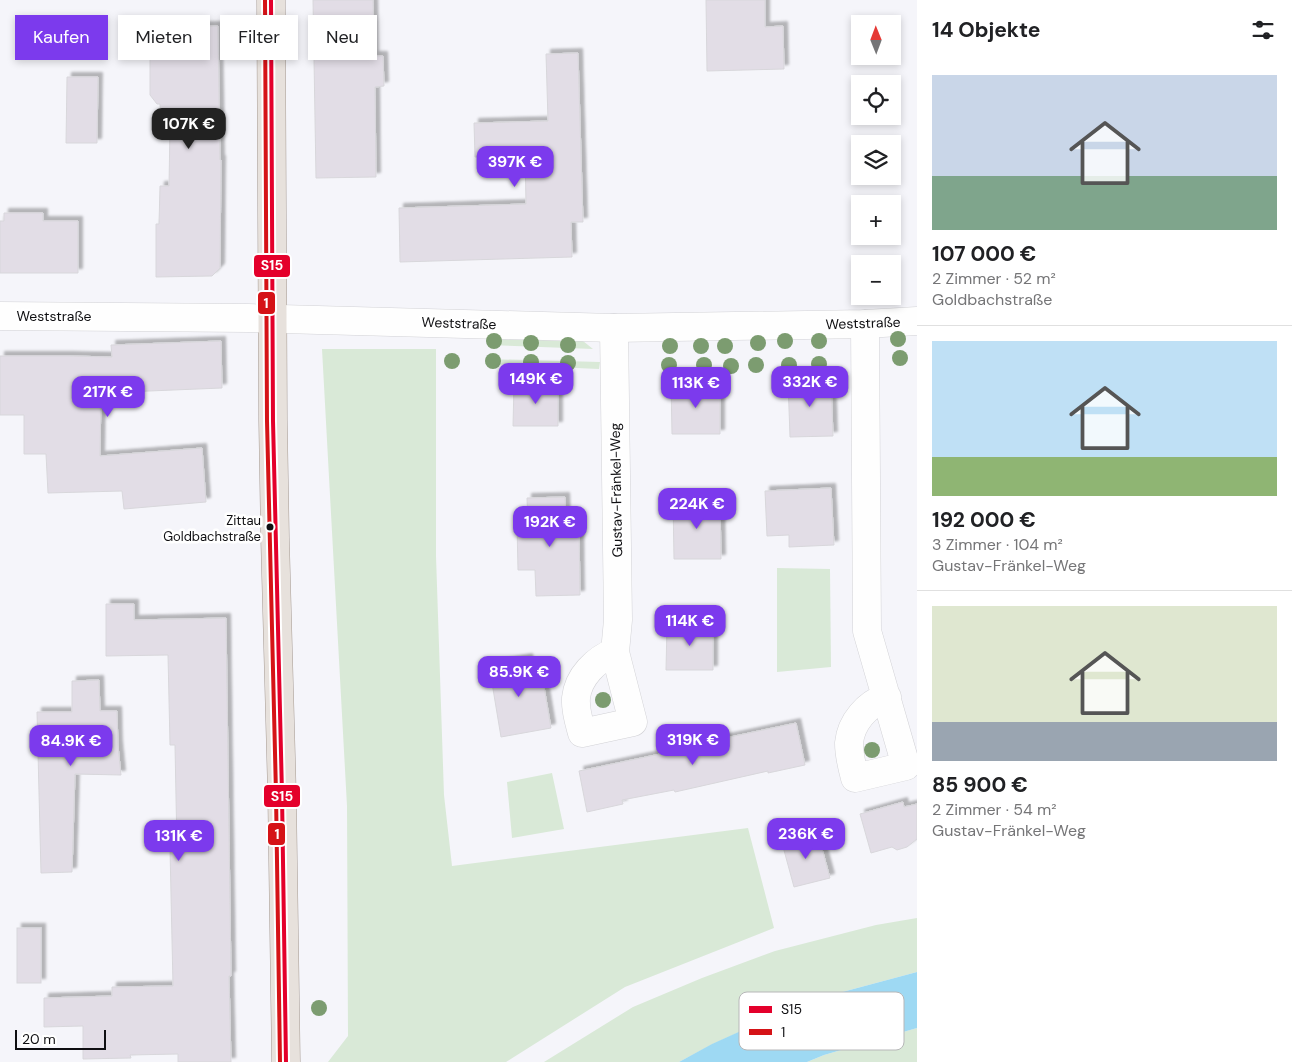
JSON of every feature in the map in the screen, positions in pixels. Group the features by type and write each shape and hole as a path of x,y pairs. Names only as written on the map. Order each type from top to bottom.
{"main road":[{"path":"271,0 275,519 286,1062"}],"street":[{"name":"Weststraße","path":"0,316 273,318 614,328 866,324 917,321"},
{"path":"866,324 867,631 886,697"},
{"name":"Gustav-Fränkel-Weg","path":"614,328 618,620 615,652"}],"green space":[{"path":"487,339 583,341 593,349 487,345"},
{"path":"322,349 436,349 436,556 444,795 452,866 748,828 774,928 625,987 506,1062 328,1062 348,1036 347,806"},
{"path":"486,359 600,362 599,369 485,364"},
{"path":"777,568 830,569 831,667 777,672"},
{"path":"552,773 564,829 512,838 507,782"},
{"path":"917,918 917,972 842,992 739,992 739,1032 679,1062 544,1062 633,1007 702,978 775,951 876,925"},
{"path":"917,1028 917,1062 807,1062 841,1050 904,1050 904,1032"}],"water":[{"path":"917,972 917,1028 904,1032 904,992 842,992"},
{"path":"739,1032 739,1050 841,1050 807,1062 679,1062"}],"building":[{"path":"313,0 373,0 373,15 313,15"},
{"path":"706,0 765,0 765,27 783,26 784,69 707,71"},
{"path":"210,26 218,26 221,160 220,268 212,276 156,277 156,224 159,224 160,186 169,186 170,125 161,125 160,104 157,104 150,95 150,60 210,60"},
{"path":"578,53 583,222 571,222 572,257 400,262 399,208 526,204 525,155 475,157 474,123 548,121 546,54"},
{"path":"377,56 383,56 384,86 375,87 376,177 316,178 314,60 377,60"},
{"path":"67,77 98,77 97,143 66,143"},
{"path":"4,213 43,213 43,221 78,221 78,273 0,273 0,221 4,221"},
{"path":"221,341 222,388 101,393 100,456 202,448 206,502 124,509 122,491 48,493 46,454 24,454 24,415 0,415 0,356 112,357 111,345"},
{"path":"831,380 833,436 790,437 788,381"},
{"path":"514,384 558,384 558,426 513,426"},
{"path":"671,384 720,384 720,434 672,434"},
{"path":"831,488 834,545 789,547 789,535 767,536 765,491"},
{"path":"565,497 566,526 579,525 580,595 536,596 535,570 518,570 517,526 528,526 527,498"},
{"path":"673,500 720,500 721,559 674,559"},
{"path":"106,604 134,604 134,620 226,618 231,1062 178,1062 178,1054 130,1055 131,1058 83,1059 83,1026 44,1027 44,998 112,996 112,987 173,986 170,849 177,849 175,745 170,745 168,655 106,656"},
{"path":"667,624 713,625 713,670 666,670"},
{"path":"528,658 531,676 542,675 551,728 501,737 489,665"},
{"path":"99,680 100,711 117,711 121,775 75,774 72,872 41,873 37,712 72,712 72,681"},
{"path":"796,723 805,765 768,773 768,771 675,792 674,790 622,800 623,804 587,812 579,771 665,753 664,749 716,737 716,740"},
{"path":"903,802 904,807 917,804 917,839 907,847 897,850 892,847 871,853 860,814"},
{"path":"818,834 830,878 794,887 782,843"},
{"path":"17,928 41,928 41,983 17,983"}],"transit line":[{"name":"1","path":"265,0 267,421 280,1062"},
{"name":"S15","path":"271,0 273,421 286,1062"}],"place":[{"name":"Zittau Goldbachstraße","path":"270,527"}]}
